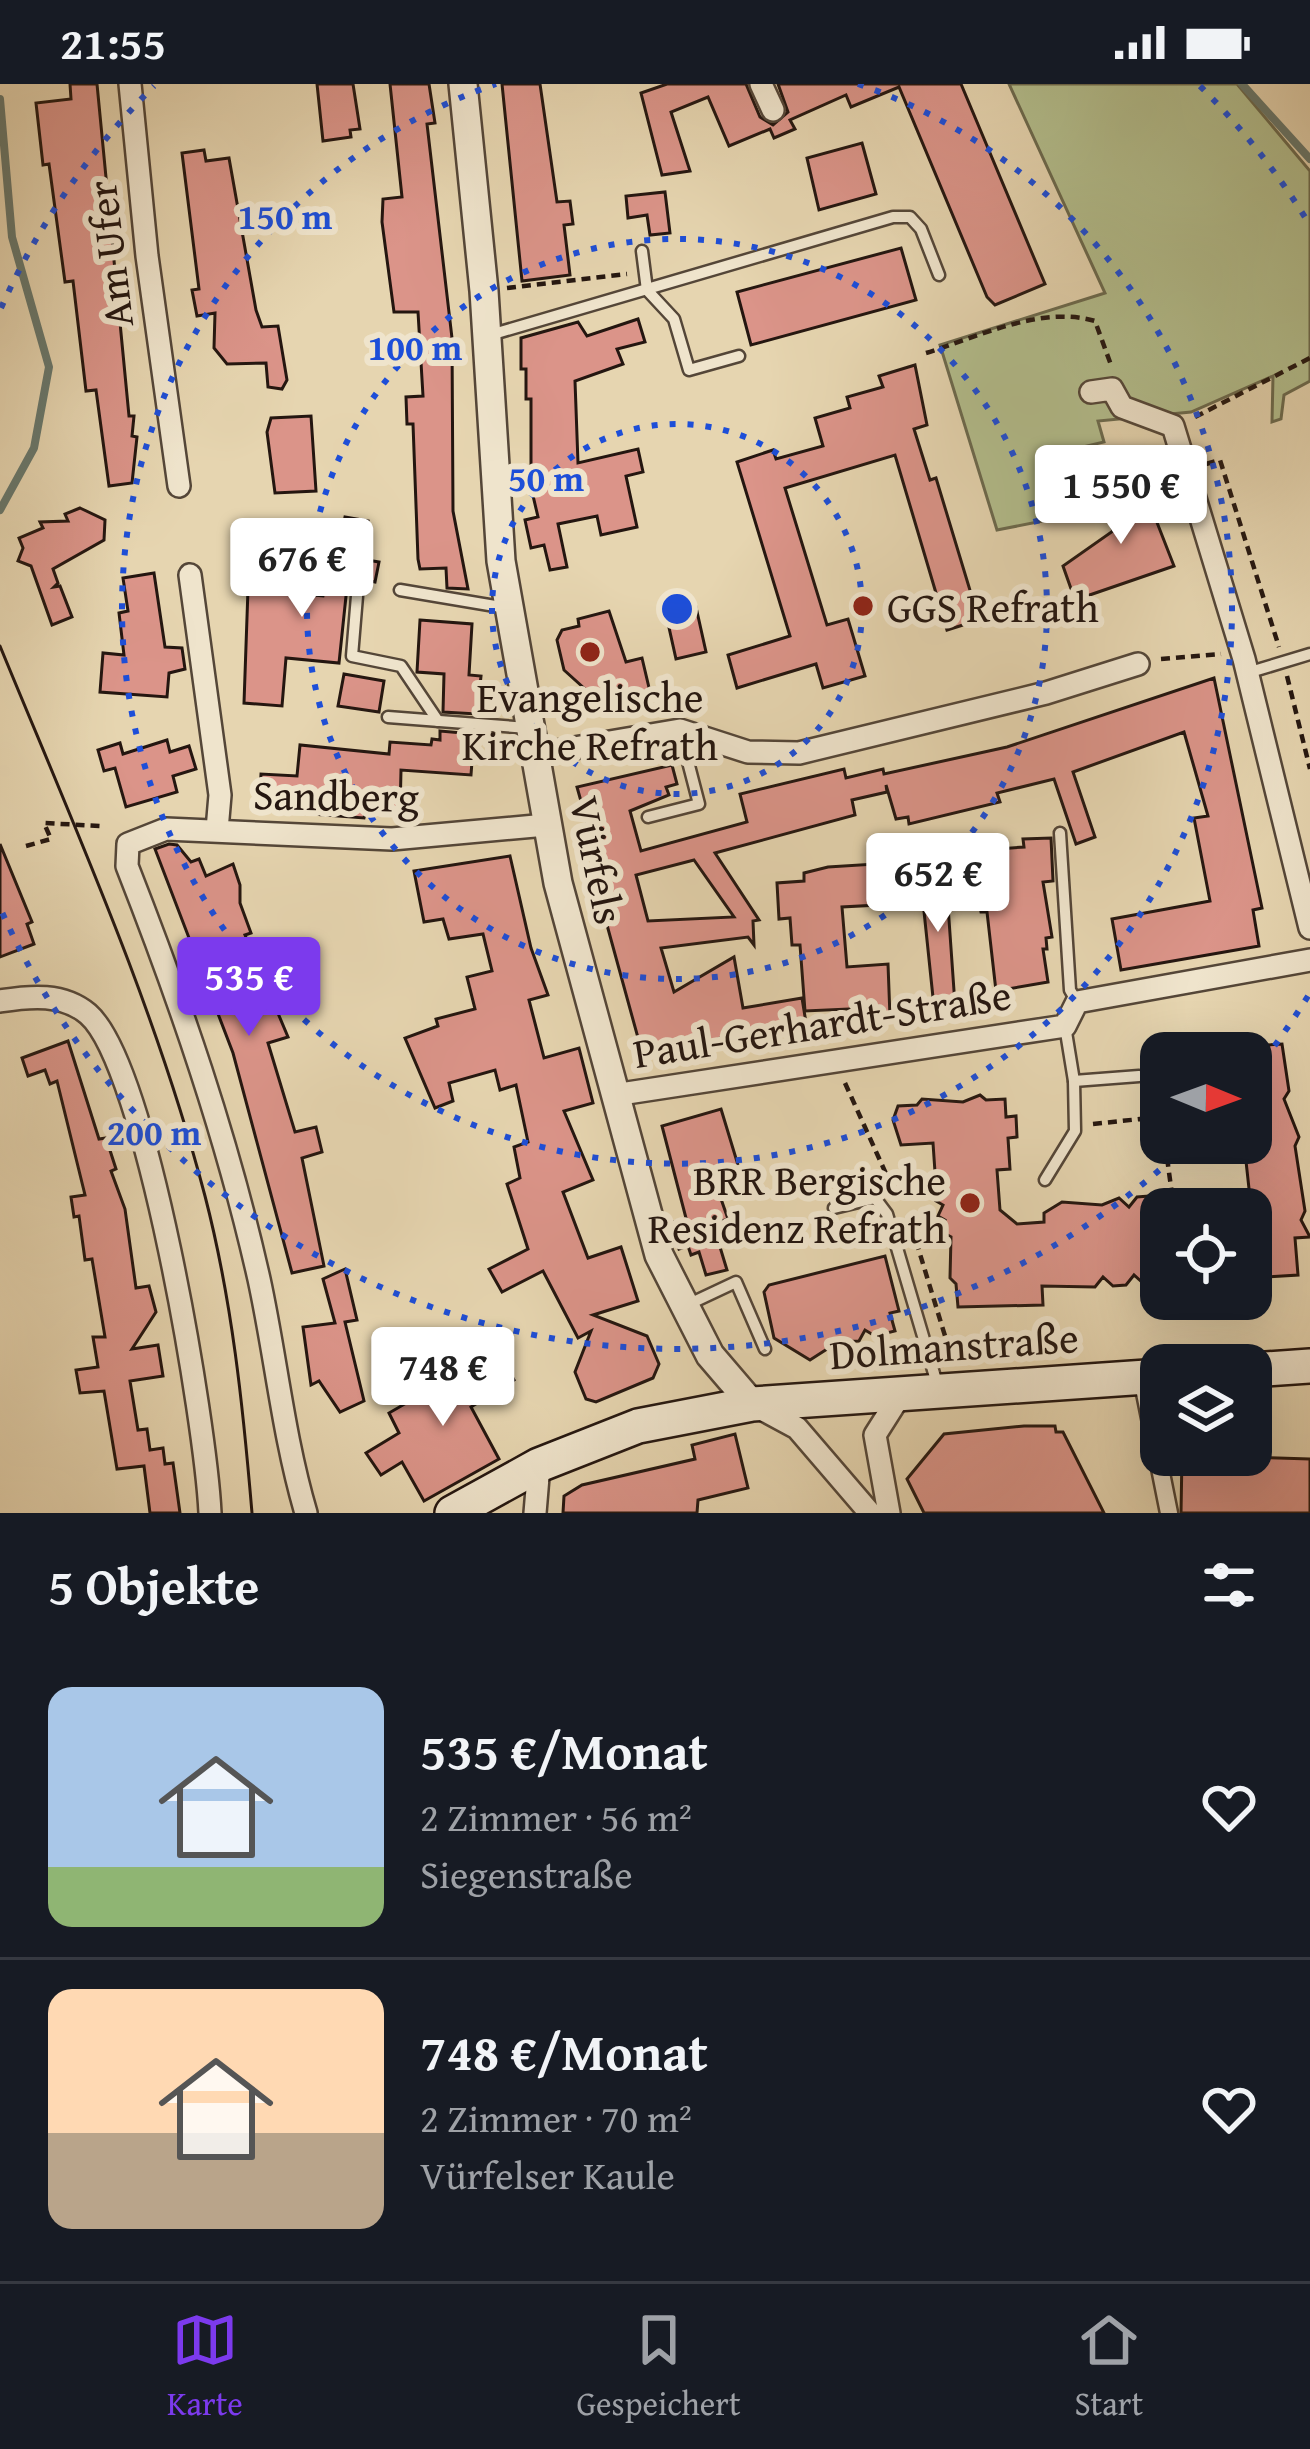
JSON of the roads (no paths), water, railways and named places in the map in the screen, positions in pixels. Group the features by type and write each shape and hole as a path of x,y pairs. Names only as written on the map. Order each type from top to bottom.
{"main road":[{"path":"1272,1369 1310,1366"},
{"name":"Dolmanstraße","path":"452,1513 539,1465 638,1426 752,1403 1140,1378"}],"street":[{"name":"Am Ufer","path":"130,84 147,256 179,486"},
{"name":"Vürfels","path":"463,84 484,291 507,608 546,825 659,1255 710,1355 752,1403"},
{"path":"761,84 773,110"},
{"path":"1102,390 1122,406 1173,427 1245,666 1307,896 1310,928"},
{"path":"190,575 220,795 217,830"},
{"path":"530,741 680,730 748,752 799,753 1046,693 1138,664"},
{"name":"Sandberg","path":"306,1513 289,1456 260,1284 236,1186 200,1059 128,866 128,844 166,829 392,839 546,825"},
{"path":"1076,1001 1310,960"},
{"path":"0,1001 31,997 72,1003 92,1018 116,1057 180,1296 210,1513"},
{"name":"Paul-Gerhardt-Straße","path":"614,1095 1065,1025 1076,1001"},
{"path":"889,1513 875,1435 901,1394"},
{"path":"752,1403 797,1428 870,1513"},
{"path":"535,1513 539,1465"},
{"path":"1164,1476 1169,1513"}],"lane":[{"path":"487,336 892,218 910,217 921,229 939,274"},
{"path":"642,251 647,290 674,319 689,370 739,356"},
{"path":"400,590 507,608"},
{"path":"357,596 352,656 401,666 438,721"},
{"path":"1245,666 1310,654"},
{"path":"388,717 438,721 530,741"},
{"path":"648,818 699,804 680,730"},
{"path":"1060,833 1070,990 1076,1001"},
{"path":"1046,1180 1075,1126 1065,1025"},
{"path":"1074,1081 1138,1076"},
{"path":"834,1208 875,1198 887,1214 940,1391"},
{"path":"682,1308 736,1282 765,1349"}],"waterway":[{"path":"1242,84 1310,159"},
{"path":"0,99 12,237 49,367 34,448 0,510"}],"tram line":[{"path":"0,646 112,917 185,1125 229,1314 252,1513"}],"place":[{"name":"GGS Refrath","path":"863,606"},
{"name":"Evangelische Kirche Refrath","path":"590,652"},
{"name":"BRR Bergische Residenz Refrath","path":"970,1203"}]}
